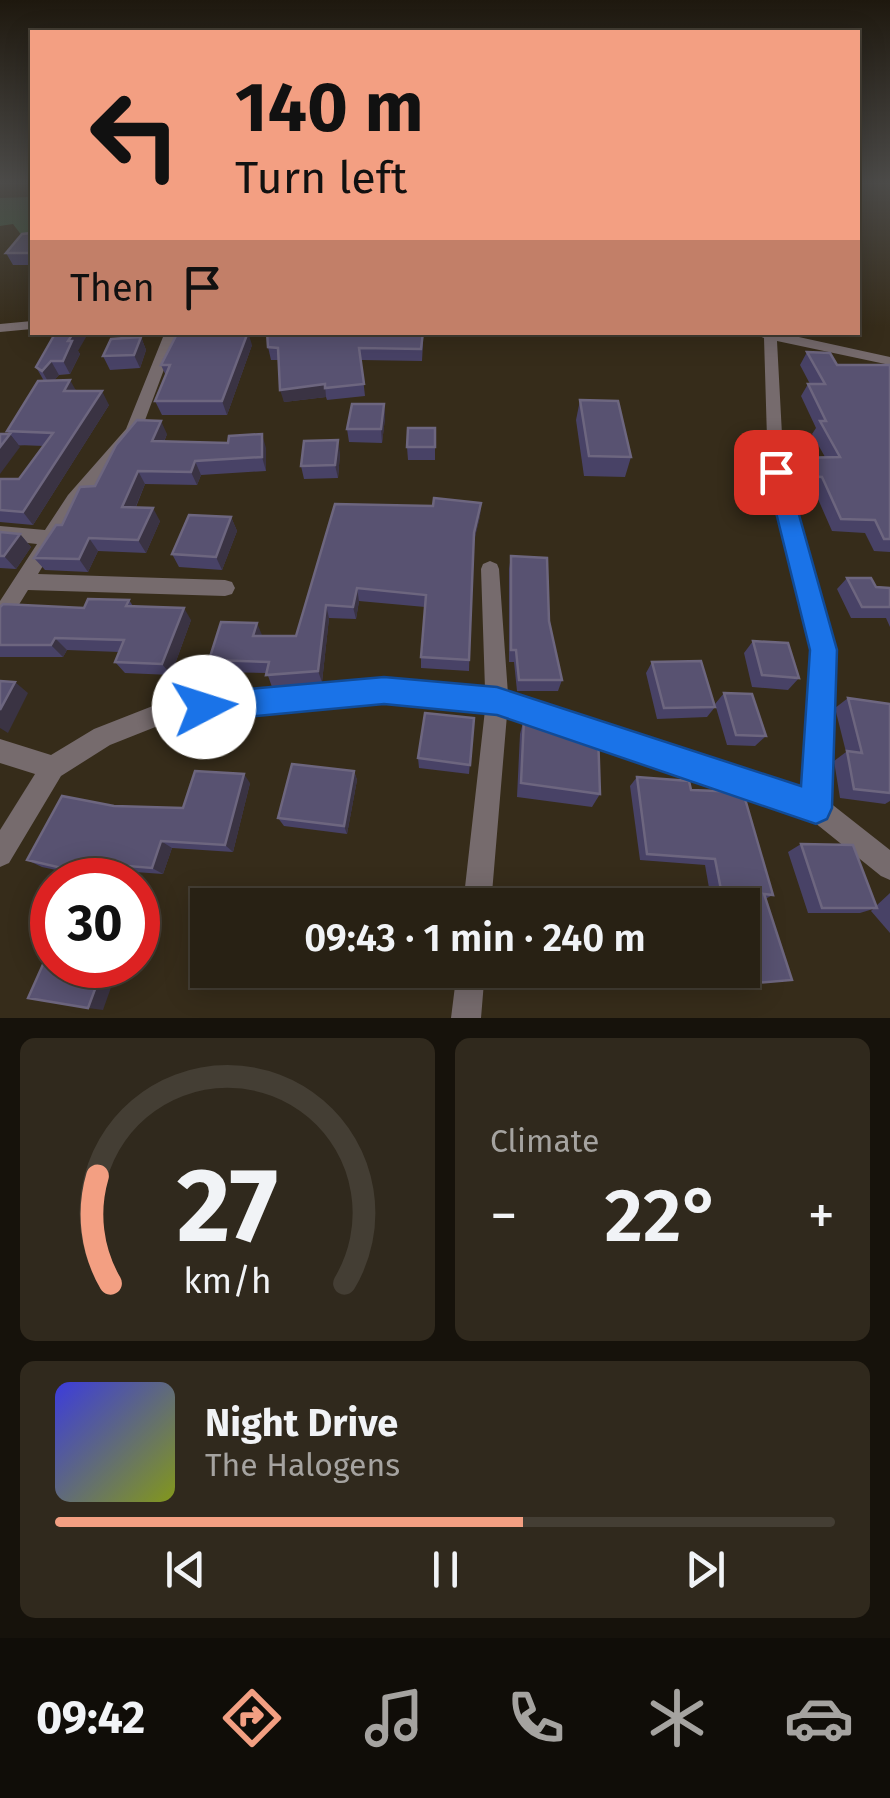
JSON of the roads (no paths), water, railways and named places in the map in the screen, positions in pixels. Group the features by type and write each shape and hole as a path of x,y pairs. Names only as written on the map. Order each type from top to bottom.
{"street":[{"path":"0,328 30,325"},
{"path":"0,618 74,500 133,431 171,335"},
{"path":"816,808 824,650 776,472 763,336 890,360"},
{"path":"0,533 51,538"},
{"path":"479,888 497,701 490,568"},
{"path":"24,582 225,588"},
{"path":"0,854 53,768 102,737 168,711 384,690 497,701 816,808 890,867"},
{"path":"0,751 53,768"},
{"path":"466,1018 469,988"}]}
